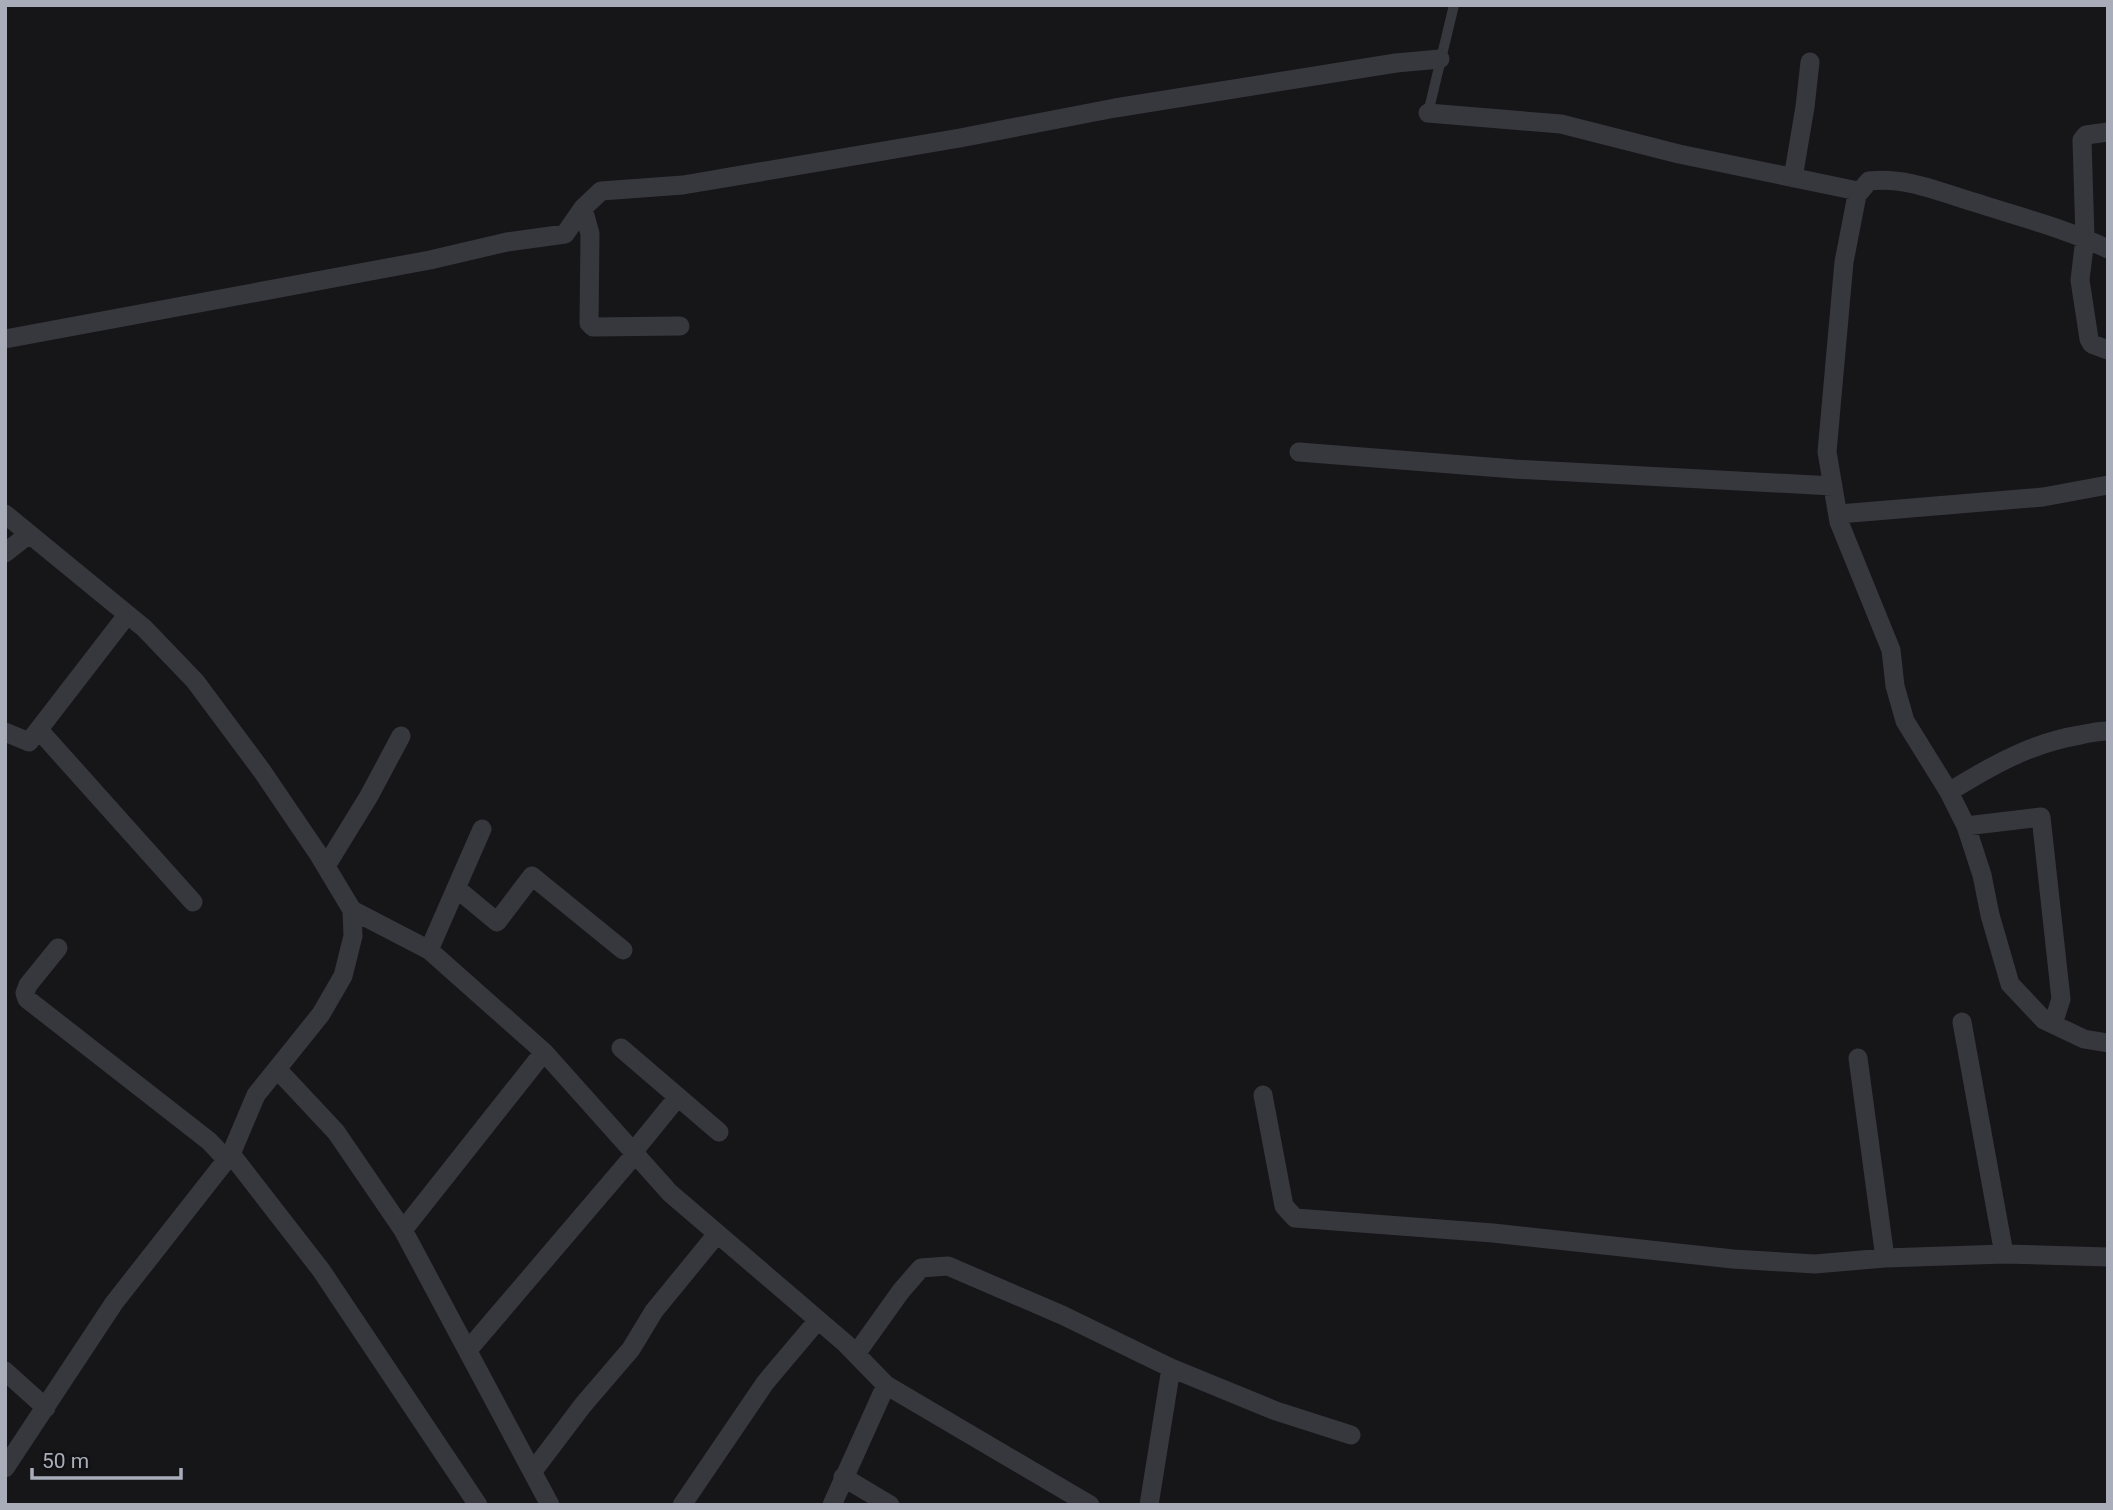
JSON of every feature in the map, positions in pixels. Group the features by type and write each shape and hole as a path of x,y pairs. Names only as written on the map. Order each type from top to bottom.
{"street":[{"path":"5,339 430,260 507,242 565,234 583,208 601,191 683,186 1115,108 1440,59"},
{"path":"1793,178 1810,62"},
{"path":"1428,113 1561,124 1679,154 1853,190 1857,195"},
{"path":"2108,132 2086,135 2082,140 2085,238 2080,280 2086,327 2092,344 2108,350"},
{"path":"2108,249 2085,238 1932,190 1895,180 1870,181 1857,195 1844,262 1828,452 1839,522 1891,650 1895,686 1905,721 1949,792 1966,826 1982,875 2010,984 2044,1020 2084,1039 2108,1043"},
{"path":"583,208 590,234 589,323 593,327 680,326"},
{"path":"1298,452 1514,469 1833,486"},
{"path":"1839,514 2043,498 2108,485"},
{"path":"5,514 144,628 195,681 262,771 326,866 352,910 353,936 343,976 321,1014 256,1096 228,1157 114,1303 5,1468"},
{"path":"5,553 29,534"},
{"path":"5,733 29,742 128,615"},
{"path":"39,730 193,902"},
{"path":"1949,792 1990,766 2034,746 2071,736 2108,731"},
{"path":"326,866 369,796 401,736"},
{"path":"1966,826 2041,817 2061,999 2053,1024"},
{"path":"429,950 482,829"},
{"path":"456,888 497,922 533,876 623,950"},
{"path":"352,910 429,950 544,1052 670,1193 818,1320 886,1385 1090,1505"},
{"path":"58,948 28,985 25,993 27,999 228,1157 321,1270 478,1505"},
{"path":"1962,1022 2004,1254"},
{"path":"621,1048 719,1132"},
{"path":"403,1230 544,1052"},
{"path":"1858,1058 1885,1258"},
{"path":"277,1069 336,1132 403,1230 550,1505"},
{"path":"1263,1095 1283,1206 1295,1218 1493,1233 1732,1259 1815,1264 1885,1258 2004,1254 2108,1257"},
{"path":"468,1350 635,1152 677,1098"},
{"path":"533,1471 583,1405 631,1349 654,1311 717,1234"},
{"path":"856,1354 921,1268 948,1266 1062,1315 1171,1368 1276,1411 1351,1435"},
{"path":"682,1505 765,1383 818,1320"},
{"path":"1149,1505 1171,1368"},
{"path":"5,1371 46,1408"},
{"path":"832,1505 886,1385"},
{"path":"843,1477 890,1505"}],"lane":[{"path":"1428,113 1454,5"}]}
